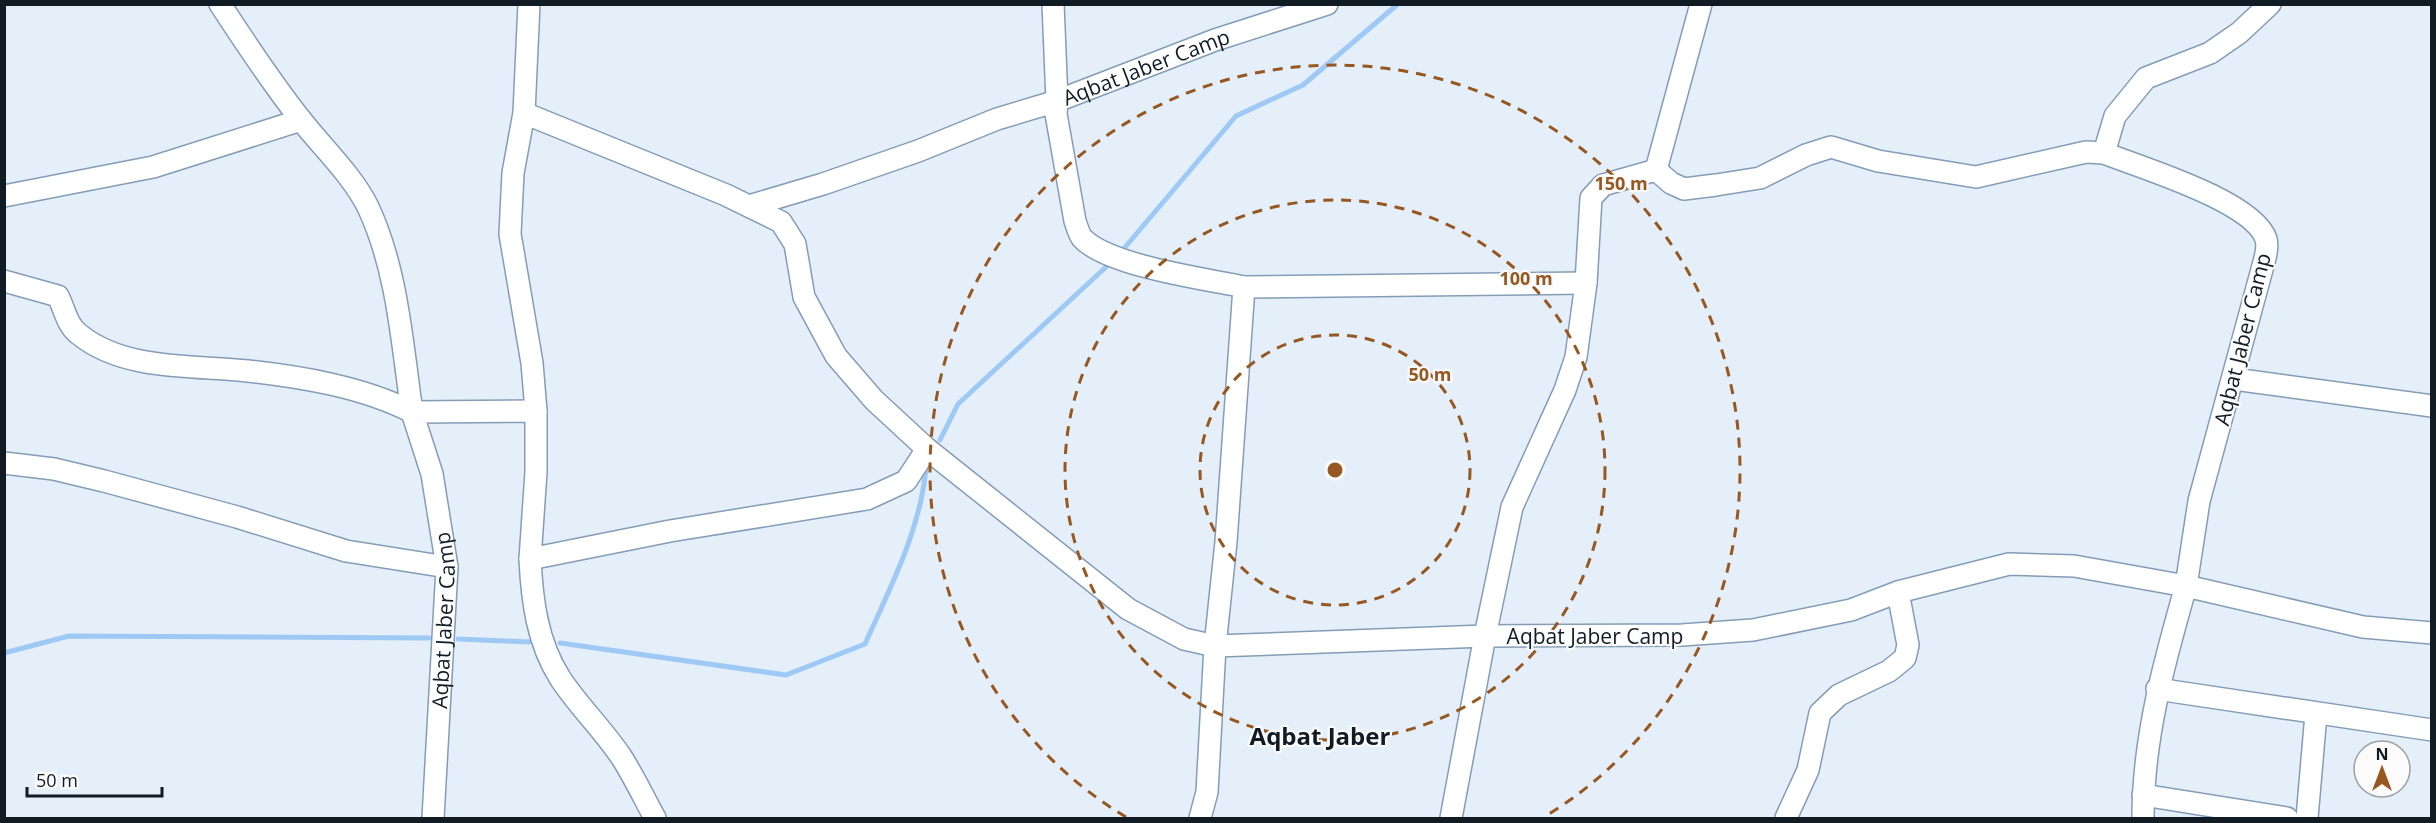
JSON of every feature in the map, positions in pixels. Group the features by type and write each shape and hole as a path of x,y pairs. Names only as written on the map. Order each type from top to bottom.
{"street":[{"name":"Aqbat Jaber Camp","path":"220,4 301,120 352,182 377,230 395,297 412,412 432,474 447,567 433,819"},
{"path":"749,206 808,189 918,151 997,119 1057,101 1053,4"},
{"name":"Aqbat Jaber Camp","path":"1244,287 1138,265 1090,245 1081,237 1075,221 1056,114 1057,101 1215,40 1327,4"},
{"path":"1656,170 1701,4"},
{"path":"2104,153 2115,116 2146,78 2210,53 2239,33 2270,4"},
{"path":"531,5 524,113 513,173 510,234 531,354 536,411 536,472 530,559 536,617 550,658 564,684 623,759 655,819"},
{"path":"524,113 749,206 781,222 795,244 804,297 836,356 874,400 927,449 1128,609 1184,639 1215,646 1485,636 1451,819"},
{"path":"4,196 153,167 301,120"},
{"name":"Aqbat Jaber Camp","path":"2143,819 2143,795 2157,689 2186,586 2199,501 2264,262 2267,241 2263,232 2242,211 2214,196 2104,153 2086,152 1976,177 1878,161 1831,147 1806,155 1760,178 1684,189 1671,183 1656,170 1603,185 1591,198 1586,283 1576,357 1565,390 1512,507 1485,636 1623,637 1722,633 1851,610 1898,592 1989,567 2027,563 2074,566 2186,586 2363,627 2432,633"},
{"path":"787,230 789,215 808,189"},
{"path":"4,281 58,296 69,324 79,335 99,347 120,355 167,365 248,371 304,380 393,402 412,412 536,411"},
{"path":"1200,819 1207,792 1215,646 1227,532 1244,287 1586,283"},
{"path":"2234,379 2432,406"},
{"path":"530,559 670,531 867,499 906,481 927,449"},
{"path":"4,463 54,469 104,481 237,517 346,551 447,567"},
{"path":"1786,819 1808,770 1820,712 1839,695 1889,671 1905,658 1908,645 1898,592"},
{"path":"2157,689 2432,730"},
{"path":"2307,819 2316,714"},
{"path":"2143,795 2287,819"}],"waterway":[{"path":"1121,252 1236,116 1303,85 1398,4"},
{"path":"940,440 958,404 1106,267"},
{"path":"560,643 786,675 865,644 894,580 911,535 918,513 926,467"},
{"path":"4,653 69,636 429,638"},
{"path":"458,639 529,642"}],"district":[{"name":"Aqbat Jaber","path":"1320,735"}]}
